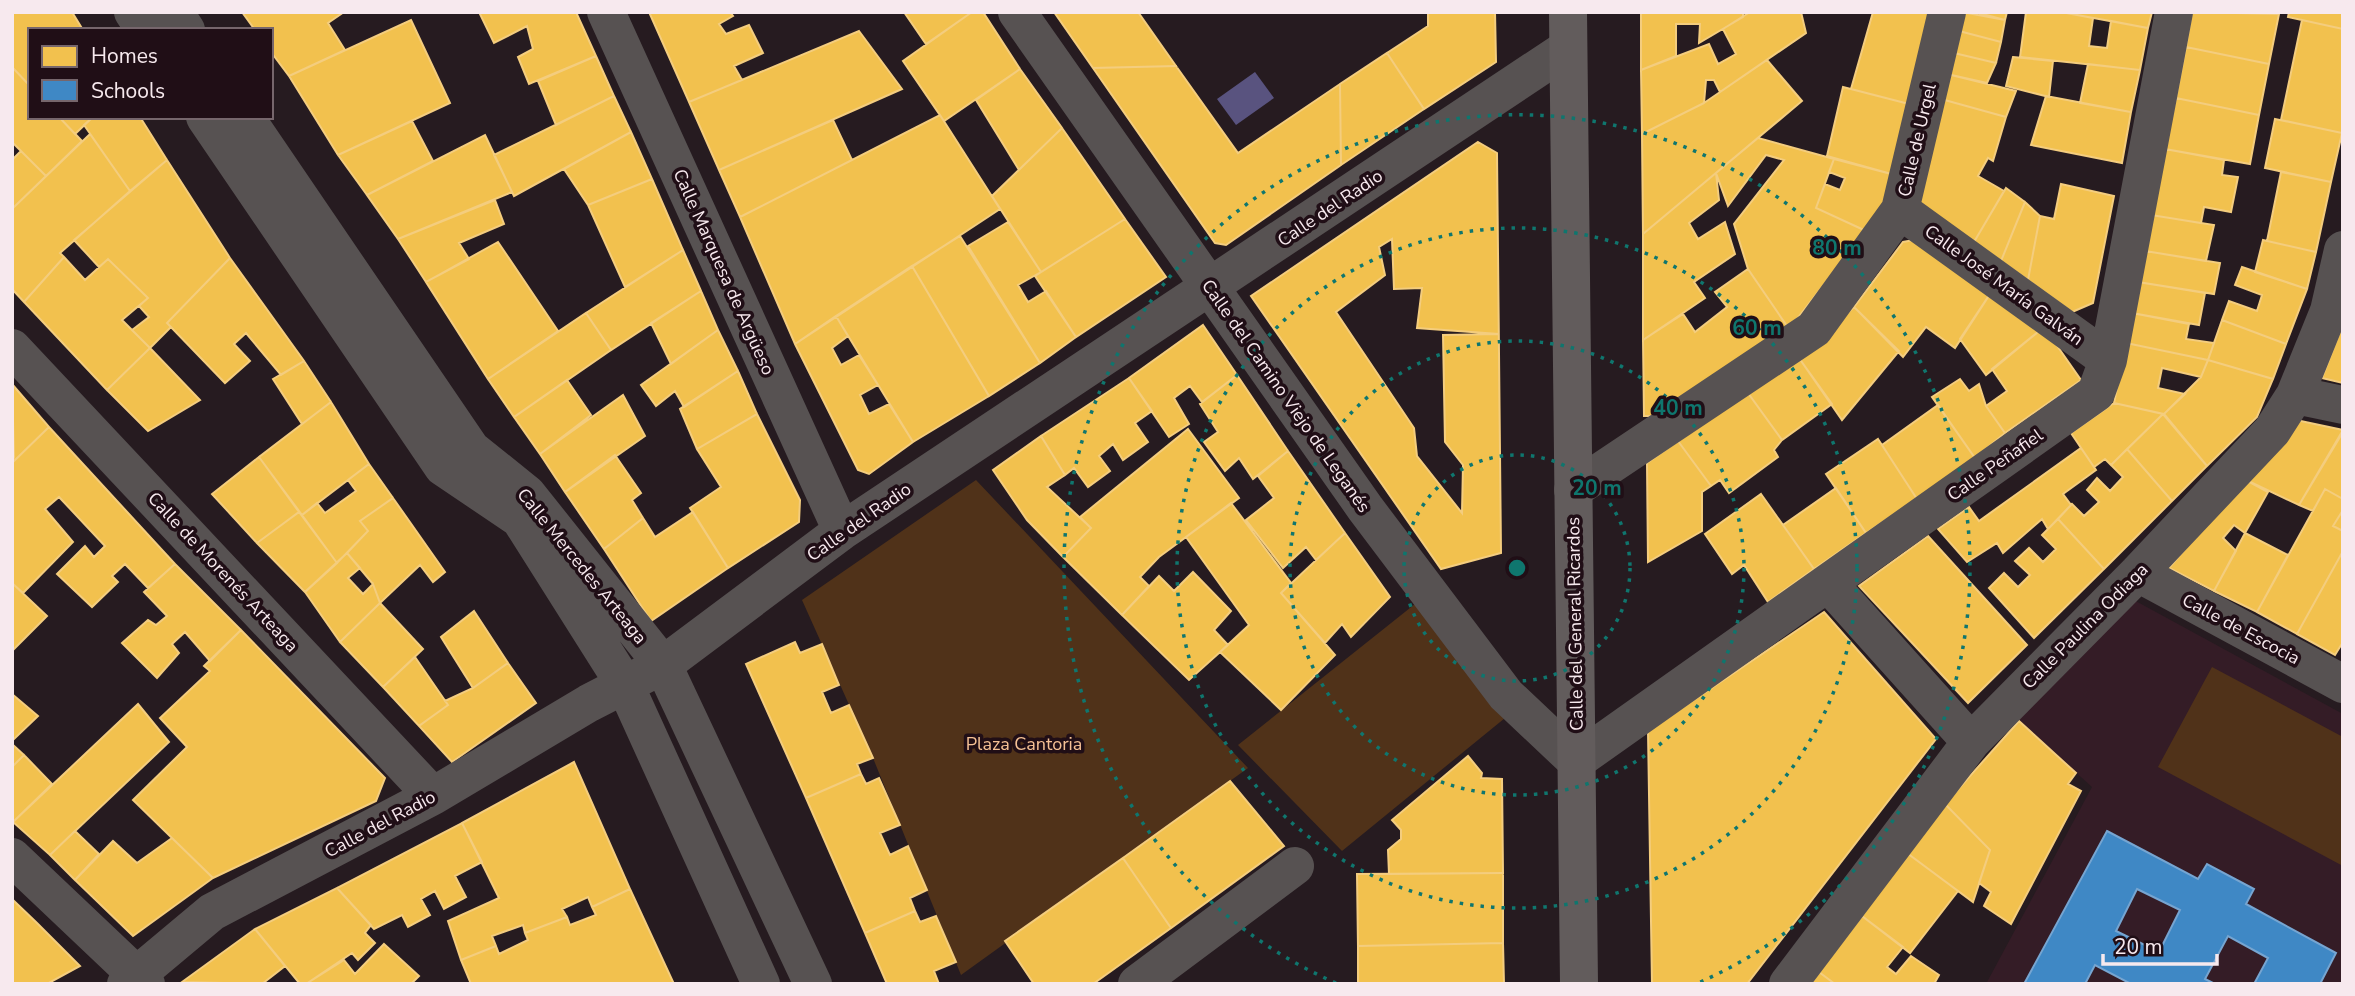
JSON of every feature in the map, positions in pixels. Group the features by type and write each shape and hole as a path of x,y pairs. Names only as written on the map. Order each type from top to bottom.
{"main road":[{"name":"Calle del General Ricardos","path":"1568,30 1579,984"}],"street":[{"path":"133,12 144,28"},
{"path":"174,12 185,28"},
{"name":"Calle Marquesa de Argüeso","path":"606,12 842,531"},
{"name":"Calle del Camino Viejo de Leganés","path":"1017,12 1365,508 1506,695 1576,761"},
{"name":"Calle de Urgel","path":"1573,490 1814,329 1900,210 1947,12"},
{"name":"Calle Peñafiel","path":"1576,761 2096,393 2108,360 2174,12"},
{"name":"Calle del Radio","path":"136,980 212,912 433,796 625,685 663,666 842,531 1209,289 1568,30"},
{"name":"Calle Mercedes Arteaga","path":"206,119 443,467 520,519 625,685 761,984"},
{"name":"Calle Mercedes Arteaga","path":"246,119 471,449 527,494 663,666 813,984"},
{"name":"Calle José María Galván","path":"1900,210 2108,360"},
{"name":"Calle Paulina Odiaga","path":"1788,984 1970,742 2138,573 2272,431 2295,395 2329,311 2343,250"},
{"name":"Calle de Morenés Arteaga","path":"12,348 433,796"},
{"path":"2295,395 2343,405"},
{"name":"Calle de Escocia","path":"2138,573 2343,684"},
{"path":"1828,583 1970,742"},
{"path":"12,856 136,980"},
{"path":"1137,984 1294,866"}],"shaded area":[{"path":"1255,72 1274,98 1236,125 1217,99"},
{"path":"2132,599 2343,714 2343,984 1986,984 2092,787 2016,718"}],"green space":[{"name":"Plaza Cantoria","path":"976,480 1248,768 961,975 873,758 802,600"},
{"path":"1420,600 1505,718 1342,851 1238,745"},
{"path":"2212,667 2343,737 2343,866 2158,767"}],"building: Homes":[{"path":"12,12 72,12 82,28 28,28 28,84 12,67"},
{"path":"242,12 344,12 328,23 345,50 289,76 273,55 273,28 254,28"},
{"path":"479,12 576,12 596,56 529,84 518,57 533,49 527,26 494,43"},
{"path":"649,12 730,12 733,16 719,24 726,34 749,25 763,53 734,66 742,80 689,102"},
{"path":"904,12 972,12 926,44"},
{"path":"972,12 983,12 1020,69 944,121 903,61"},
{"path":"1054,12 1138,12 1176,66 1093,68"},
{"path":"1428,12 1495,12 1496,62 1424,109 1387,53 1428,26"},
{"path":"1641,12 1743,12 1743,17 1699,43 1700,24 1676,24 1676,56 1641,70"},
{"path":"1750,12 1801,12 1806,33 1720,92 1714,80 1706,80 1704,103 1642,134 1641,70 1709,44 1718,64 1736,54 1723,29"},
{"path":"1873,12 1931,12 1909,104 1851,89"},
{"path":"1962,12 2005,20 2001,42 1959,31"},
{"path":"1975,12 2007,12 2005,20"},
{"path":"2026,12 2061,12 2093,18 2089,46 2107,48 2111,21 2148,28 2140,70 2020,57"},
{"path":"2061,12 2152,12 2148,28"},
{"path":"2192,12 2279,14 2269,64 2186,47"},
{"path":"2289,12 2343,12 2343,29 2288,17"},
{"path":"411,20 450,103 338,155 289,76"},
{"path":"2302,20 2343,29 2342,133 2281,120"},
{"path":"859,31 902,89 719,170 689,102"},
{"path":"1959,31 2001,42 1996,63 1954,53"},
{"path":"2186,47 2269,64 2259,115 2176,98"},
{"path":"1387,53 1424,109 1341,165 1340,84"},
{"path":"1954,53 1996,63 1987,83 1947,74"},
{"path":"596,56 614,96 556,125 538,81"},
{"path":"2013,57 2053,61 2049,97 2006,86"},
{"path":"1767,60 1802,101 1643,234 1642,134 1704,103"},
{"path":"2088,64 2140,70 2131,112 2080,103"},
{"path":"1176,66 1238,153 1340,84 1341,165 1226,245 1215,243 1093,68"},
{"path":"12,67 28,84 28,119 61,119 82,141 46,176 12,142"},
{"path":"1020,69 1062,128 1019,170 976,100"},
{"path":"1947,74 2016,91 2006,117 1941,99"},
{"path":"1843,87 1909,104 1895,175 1827,156"},
{"path":"614,96 631,132 514,196 494,155"},
{"path":"2046,96 2131,112 2122,163 2031,145"},
{"path":"2176,98 2259,115 2250,164 2165,149"},
{"path":"1941,99 2006,117 1993,161 1988,158 1978,176 2004,191 1974,242 1918,202"},
{"path":"940,115 1000,209 795,344 740,217"},
{"path":"61,119 91,119 75,134"},
{"path":"91,119 141,119 167,160 130,191 84,125"},
{"path":"2275,119 2342,133 2331,182 2265,168"},
{"path":"833,120 852,160 740,217 719,170"},
{"path":"412,121 433,161 367,195 338,155"},
{"path":"1062,128 1125,219 1041,272 992,196"},
{"path":"631,132 652,179 588,205 564,169"},
{"path":"90,134 130,191 60,253 64,257 24,302 12,289 12,209"},
{"path":"485,135 512,192 398,239 367,195"},
{"path":"1758,138 1834,159 1816,208 1866,231 1789,329 1748,269 1734,224 1784,160 1766,155 1728,206 1716,173"},
{"path":"1478,142 1497,153 1499,334 1501,553 1441,569 1251,296","holes":["1392,239 1394,289 1422,288 1417,328 1499,334 1443,335 1445,442 1463,465 1462,513 1417,456 1414,428 1336,312 1385,275 1379,247"]},
{"path":"2165,149 2224,160 2222,175 2238,177 2231,212 2204,207 2201,223 2151,215"},
{"path":"21,151 46,176 12,209 12,160"},
{"path":"1834,159 1895,175 1883,207 1866,231 1816,208 1825,184 1840,190 1845,178 1829,172"},
{"path":"167,160 230,258 167,323 171,327 150,348 132,330 149,317 139,306 148,298 108,259 99,267 74,240"},
{"path":"2281,172 2331,182 2316,252 2267,241"},
{"path":"1716,173 1719,200 1689,223 1698,239 1725,222 1735,254 1694,282 1705,298 1643,340 1643,234"},
{"path":"652,179 683,250 625,287 588,205"},
{"path":"2061,184 2114,196 2093,303 2072,312 2028,280 2040,216 2054,219"},
{"path":"2006,188 2025,202 2001,261 1974,242"},
{"path":"495,200 504,224 459,243 469,259 426,282 398,239"},
{"path":"2025,202 2040,216 2028,280 2001,261"},
{"path":"2151,215 2214,225 2206,261 2145,251"},
{"path":"1125,219 1166,277 1076,337 1035,276"},
{"path":"1008,222 1041,272 1018,285 1028,302 1046,291 1076,337 1040,363 968,246"},
{"path":"960,236 1040,363 989,396 912,266"},
{"path":"1919,239 1992,291 1955,348 1926,327 1903,357 1854,307 1903,242"},
{"path":"2263,240 2316,252 2307,289 2255,272"},
{"path":"498,242 558,331 488,379 426,282"},
{"path":"683,250 701,291 611,350 586,313"},
{"path":"2145,251 2220,263 2214,294 2138,282"},
{"path":"64,257 85,280 108,259 148,298 122,320 150,348 107,390 24,302"},
{"path":"230,258 304,361 281,375 246,333 234,344 250,361 225,383 167,323"},
{"path":"912,266 989,396 913,442 836,316"},
{"path":"2242,267 2307,289 2286,344 2222,320 2229,301 2257,311 2262,295 2235,285"},
{"path":"1748,269 1789,329 1661,416 1644,416 1643,340 1683,314 1695,332 1727,307 1715,292"},
{"path":"2138,282 2205,293 2199,325 2132,313"},
{"path":"701,291 718,330 671,364 651,323"},
{"path":"1992,291 2044,327 1986,375 1960,339"},
{"path":"1854,307 1899,351 1842,420 1799,358"},
{"path":"586,313 611,350 514,417 488,379"},
{"path":"2132,313 2189,324 2186,339 2214,343 2208,360 2126,343"},
{"path":"836,316 848,336 832,348 841,365 859,355 878,385 860,395 869,414 889,404 913,442 869,474 858,470 795,344"},
{"path":"2222,320 2286,344 2273,379 2208,360"},
{"path":"2343,324 2343,383 2322,378"},
{"path":"1203,325 1237,375 1202,402 1190,386 1174,398 1189,424 1169,437 1129,378"},
{"path":"2044,327 2081,380 2005,433 1986,406 2007,391 1992,369"},
{"path":"718,330 738,371 684,407 675,391 656,406 641,385"},
{"path":"2126,343 2208,360 2201,377 2162,368 2158,388 2185,394 2164,414 2114,403"},
{"path":"150,348 200,400 148,431 107,390"},
{"path":"1799,358 1832,404 1782,440 1748,393"},
{"path":"2208,360 2273,379 2257,417 2207,466 2164,414 2201,377"},
{"path":"304,361 331,402 302,424 273,379"},
{"path":"738,371 757,414 697,449 680,409"},
{"path":"1237,375 1288,451 1253,479 1239,458 1225,471 1204,442 1218,432 1200,404"},
{"path":"1129,378 1152,411 1135,423 1148,442 1123,460 1113,444 1099,456 1110,471 1088,487 1074,468 1065,475 1041,436"},
{"path":"1960,379 1969,391 1979,384 1986,406 2005,433 1975,458 1932,397"},
{"path":"567,380 591,415 540,454 514,417"},
{"path":"12,384 49,427 12,463 14,457"},
{"path":"1748,393 1782,440 1774,450 1778,457 1729,493 1720,480 1711,486 1678,441"},
{"path":"623,395 645,436 565,492 540,454"},
{"path":"331,402 369,464 302,515 259,457"},
{"path":"2114,403 2163,414 2111,465 2105,459 2094,467 2071,433"},
{"path":"1938,405 1975,458 1917,499 1882,445"},
{"path":"757,414 800,500 799,522 728,568 690,508 721,487 697,449"},
{"path":"2163,414 2207,466 2172,501 2127,449"},
{"path":"2296,420 2343,430 2299,505 2244,479"},
{"path":"49,427 175,564 148,588 125,564 112,576 118,582 92,607 57,574 85,546 94,557 105,546 59,497 45,509 73,542 23,593 12,583 12,463"},
{"path":"1188,429 1239,498 1159,557 1140,577 1149,586 1122,615 1063,557 1091,528 1080,517"},
{"path":"2343,432 2343,499 2325,489 2313,511 2299,505"},
{"path":"1041,436 1065,475 1047,487 1091,528 1063,557 1027,520 993,470"},
{"path":"1878,439 1917,499 1866,533 1826,474"},
{"path":"1678,441 1711,486 1702,492 1702,531 1648,562 1647,463"},
{"path":"2081,448 2096,470 2063,494 2071,505 2048,529 2042,519 2003,553 1997,543 1967,562 1938,529 1969,507 1979,521"},
{"path":"2127,449 2172,501 2104,569 2058,519 2072,504 2084,516 2099,502 2087,490 2097,478 2110,491 2123,477 2111,465"},
{"path":"1288,451 1345,533 1316,560 1306,547 1283,568 1246,520 1274,498 1258,476"},
{"path":"615,455 641,493 632,500 643,518 604,549 565,492"},
{"path":"259,457 299,512 257,543 212,494"},
{"path":"369,464 393,498 360,521 368,531 337,563 302,515 317,503 325,513 356,491 348,480"},
{"path":"2244,479 2268,492 2245,533 2234,525 2223,538 2236,551 2214,591 2169,568"},
{"path":"1836,488 1866,533 1814,569 1783,525"},
{"path":"2325,489 2343,499 2343,510 2333,526 2343,531 2343,551 2297,634 2257,612"},
{"path":"1761,494 1814,569 1768,602 1744,565 1732,574 1705,534"},
{"path":"393,498 445,572 433,582 420,565 380,603 373,584 347,553 368,531 360,521"},
{"path":"1231,503 1291,583 1281,593 1335,655 1281,710 1220,652 1249,625 1186,537"},
{"path":"2343,510 2343,531 2333,526"},
{"path":"299,512 337,563 305,592 257,543"},
{"path":"693,512 728,568 651,621 604,549 643,518 655,537"},
{"path":"2058,519 2104,569 2034,638 1989,588 2004,573 2018,587 2030,575 2015,561 2029,548 2043,562 2056,549 2042,535"},
{"path":"1345,533 1390,597 1351,637 1342,624 1325,643 1281,593"},
{"path":"2245,533 2288,555 2257,612 2214,591"},
{"path":"1928,536 2027,645 1968,703 1859,586"},
{"path":"2343,551 2343,642 2335,655 2297,634"},
{"path":"347,553 360,568 348,578 363,594 373,584 380,603 340,642 305,592"},
{"path":"175,564 241,630 210,661 185,632 172,644 179,653 157,678 122,643 148,620 156,625 167,616 144,592"},
{"path":"1193,572 1231,611 1214,630 1228,645 1189,680 1122,615 1159,576 1174,591"},
{"path":"12,583 47,616 12,651"},
{"path":"380,603 423,649 383,687 340,642"},
{"path":"474,611 508,663 473,688 441,637"},
{"path":"1824,612 1936,739 1747,984 1652,984 1648,731"},
{"path":"241,630 385,778 376,801 213,878 133,800 187,747 160,718 210,671 204,666"},
{"path":"795,642 800,653 822,644 839,685 822,692 831,713 849,705 873,758 857,764 861,774 806,798 746,664"},
{"path":"415,657 448,705 419,726 383,687"},
{"path":"508,663 536,703 452,762 419,726 448,705 445,701 473,688"},
{"path":"12,694 38,716 12,741"},
{"path":"138,704 169,742 50,855 13,822"},
{"path":"2019,721 2076,773 2068,784 2081,791 2011,924 1984,906 1991,892 1979,883 1990,850 1945,804"},
{"path":"12,744 24,755 12,767"},
{"path":"24,755 52,784 13,822 12,767"},
{"path":"1468,756 1482,773 1481,778 1502,779 1503,873 1389,874 1388,850 1401,839 1401,830 1392,820"},
{"path":"574,762 630,889 592,907 588,897 562,909 567,917 525,933 523,925 492,936 496,946 461,960 448,921 499,898 462,823"},
{"path":"861,774 866,784 879,778 900,825 880,833 890,855 908,846 927,890 910,898 915,911 865,933 806,798"},
{"path":"1230,781 1284,846 1171,928 1123,858"},
{"path":"1945,804 1990,850 1973,902 1907,853"},
{"path":"462,823 482,862 455,876 466,897 444,909 435,891 421,899 430,915 408,927 402,915 374,929 337,888"},
{"path":"75,831 99,854 75,880 50,855"},
{"path":"172,838 213,878 133,936 75,880 113,841 137,863"},
{"path":"1907,853 1958,891 1910,953 1862,916"},
{"path":"1123,858 1171,928 1093,984 1034,984 1005,941"},
{"path":"1503,873 1503,943 1358,946 1357,874"},
{"path":"337,888 371,925 365,933 375,943 358,960 352,953 306,984 300,984 255,929"},
{"path":"630,889 674,984 471,984 461,960 496,946 499,954 528,940 525,933 567,917 570,925 596,915 592,907"},
{"path":"12,899 80,966 47,984 12,984"},
{"path":"915,911 920,922 936,916 956,962 934,971 939,984 887,984 865,933"},
{"path":"1862,916 1903,947 1887,967 1896,974 1911,956 1939,975 1934,984 1835,984 1819,972"},
{"path":"255,929 285,966 262,984 182,982"},
{"path":"1503,943 1504,984 1358,984 1358,946"},
{"path":"384,944 419,976 411,984 306,984 344,960 355,974"},
{"path":"1819,972 1835,984 1811,984"}],"building: Schools":[{"path":"2107,831 2198,879 2207,864 2254,889 2246,904 2336,953 2320,984 2254,984 2268,958 2228,936 2205,979 2215,984 2131,984 2095,965 2085,984 2024,984","holes":["2137,889 2180,910 2159,952 2116,931"]}]}
